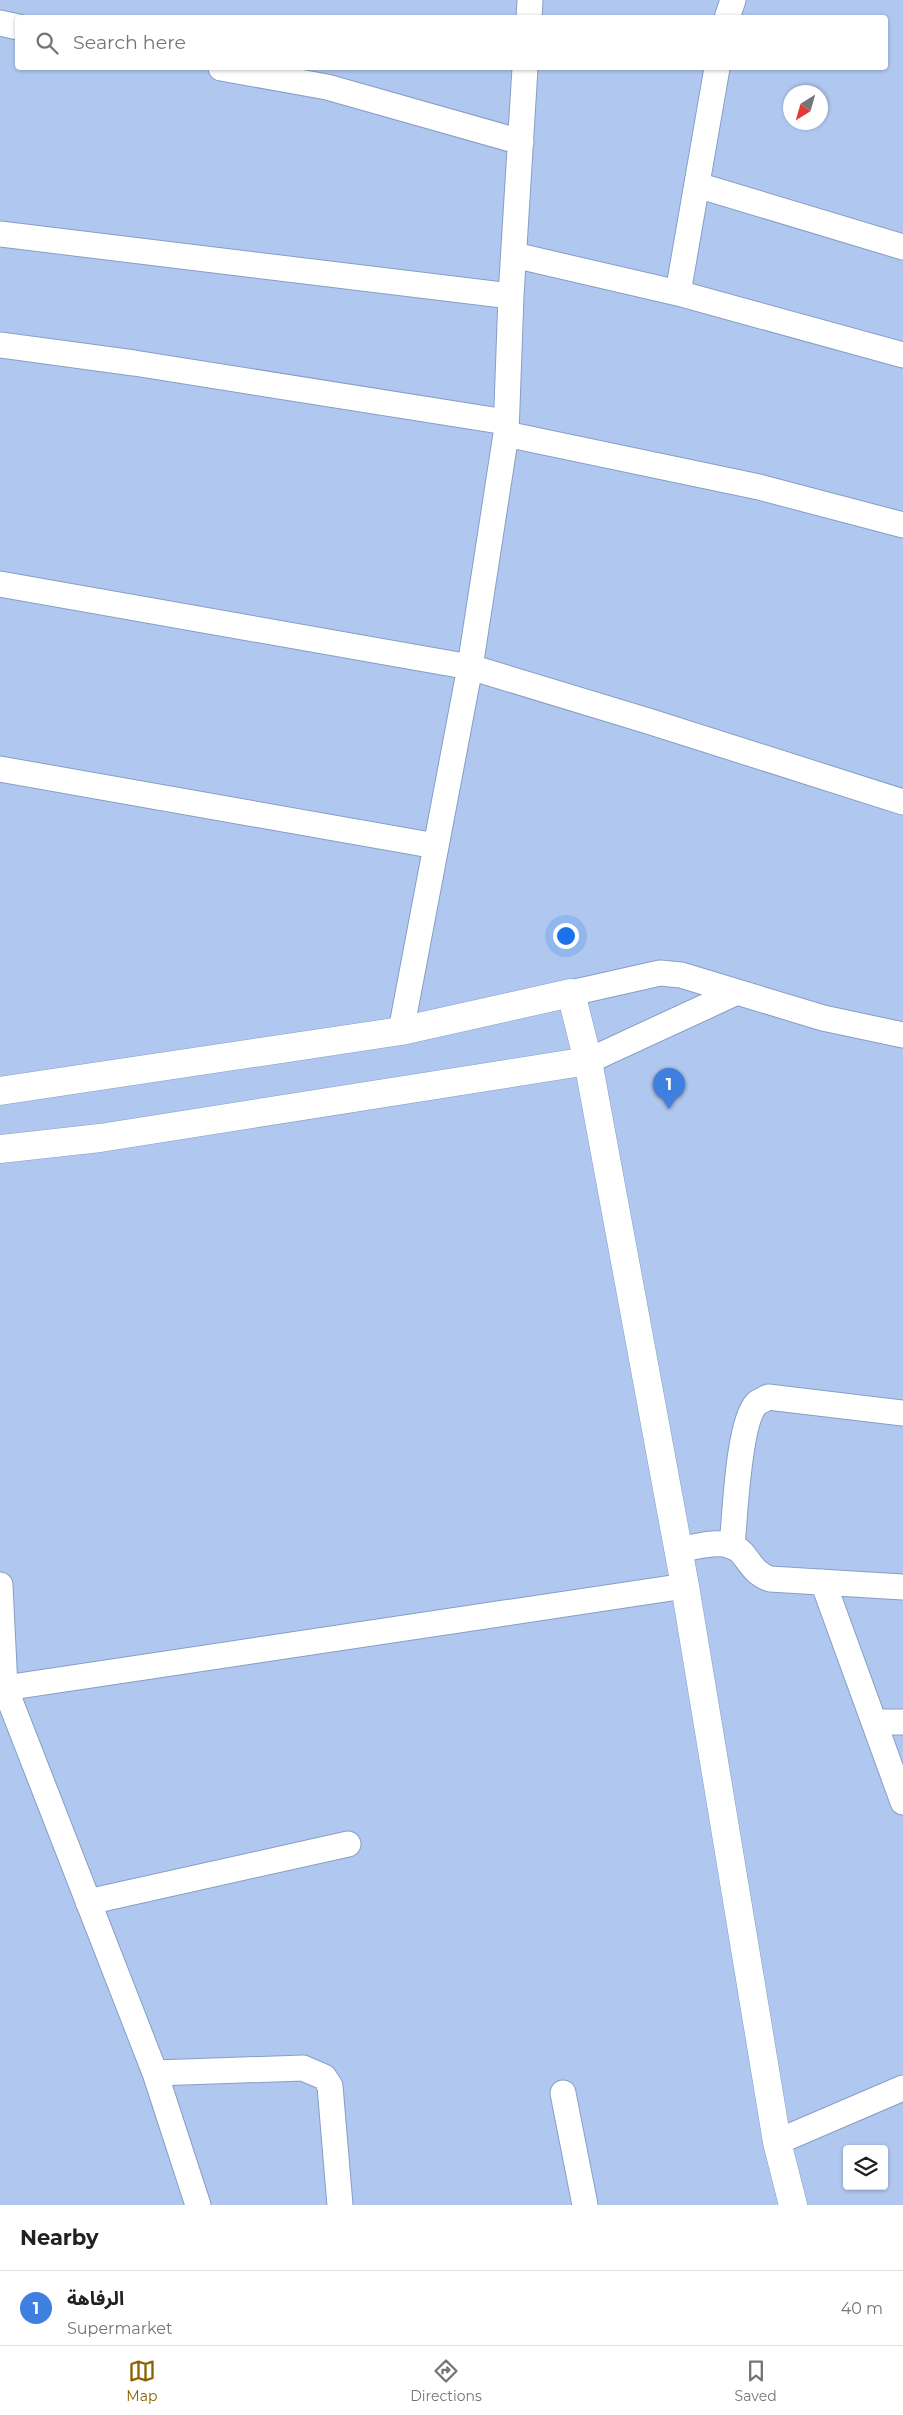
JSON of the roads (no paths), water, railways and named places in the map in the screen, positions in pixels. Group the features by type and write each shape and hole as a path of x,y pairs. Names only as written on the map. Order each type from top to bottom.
{"street":[{"path":"529,15 530,0"},
{"path":"728,15 733,0"},
{"path":"0,24 15,26"},
{"path":"231,70 327,87 521,142"},
{"path":"401,1031 470,667 506,428 511,296 525,70"},
{"path":"678,293 718,70"},
{"path":"697,185 903,247"},
{"path":"0,234 511,296"},
{"path":"514,255 678,293 903,355"},
{"path":"0,344 144,365 506,428 759,487 903,524"},
{"path":"0,584 470,667 903,802"},
{"path":"0,769 436,846"},
{"path":"0,1091 401,1031 660,973 681,975 735,993 823,1018 903,1035"},
{"path":"571,993 588,1061 685,1586 777,2142 793,2205"},
{"path":"0,1149 100,1138 588,1061 735,993"},
{"path":"732,1546 737,1487 746,1427 757,1403 768,1397 903,1413"},
{"path":"678,1550 715,1544 732,1546 741,1552 761,1576 770,1579 903,1587"},
{"path":"823,1582 903,1802"},
{"path":"0,1585 2,1691 88,1902 154,2073 198,2205"},
{"path":"2,1691 685,1586"},
{"path":"874,1722 903,1722"},
{"path":"88,1902 348,1844"},
{"path":"154,2073 303,2068 324,2077 330,2086 340,2205"},
{"path":"777,2142 903,2088"},
{"path":"563,2093 585,2205"}],"place":[{"name":"الرفاهة","path":"669,1109"}]}
